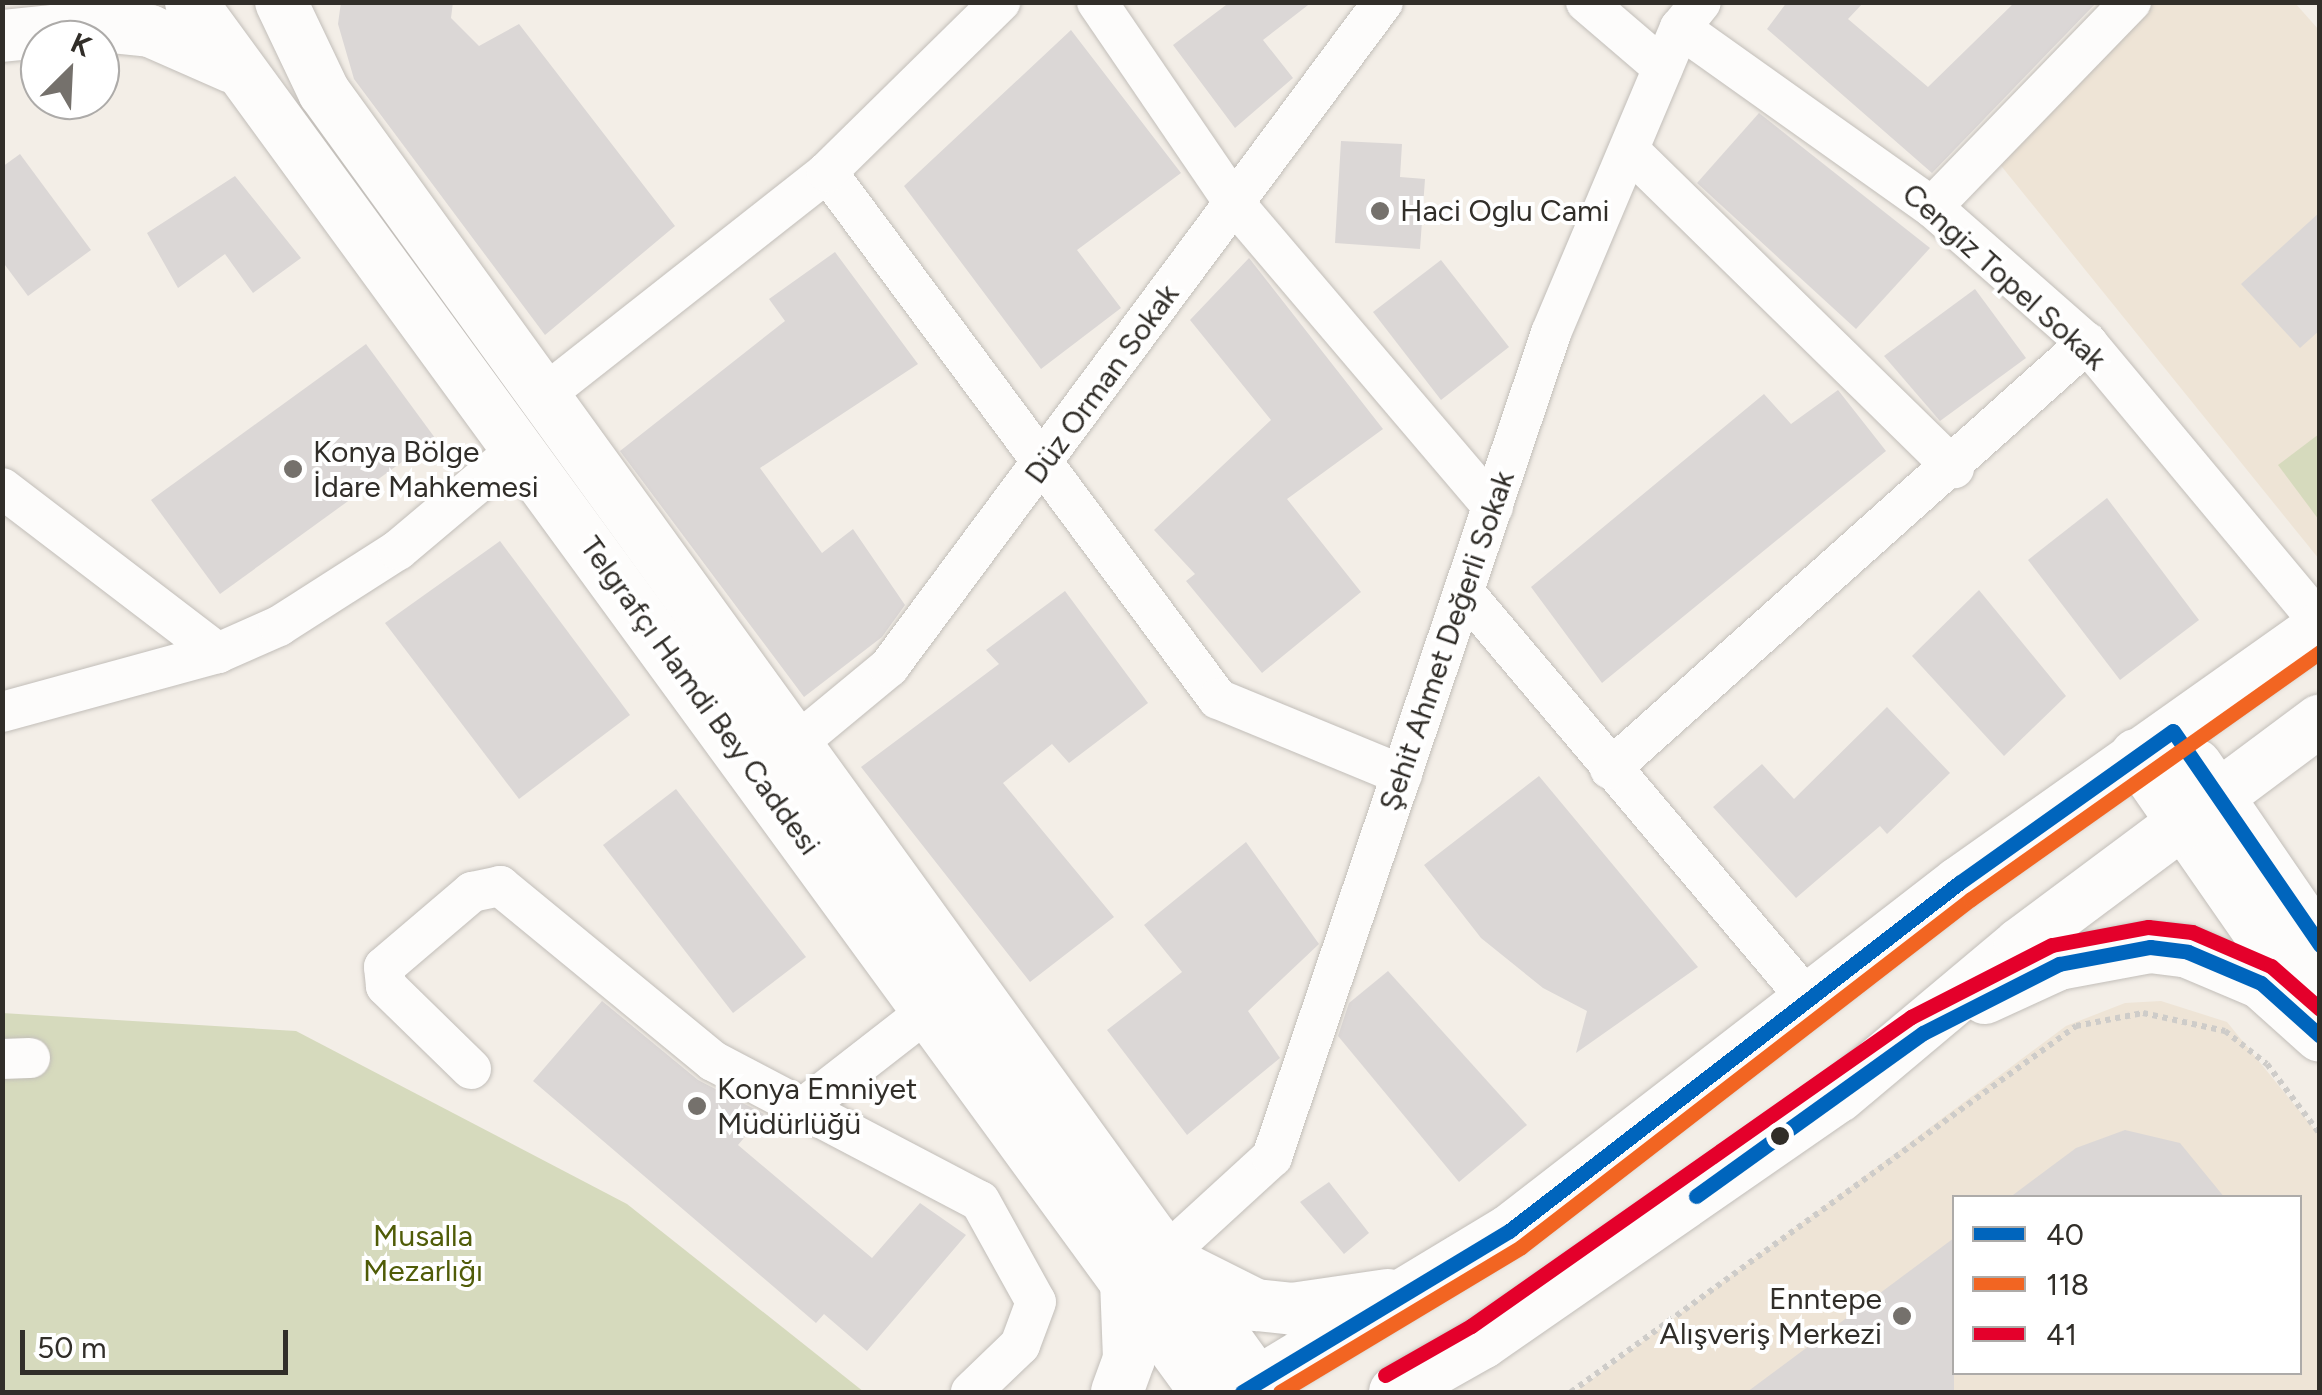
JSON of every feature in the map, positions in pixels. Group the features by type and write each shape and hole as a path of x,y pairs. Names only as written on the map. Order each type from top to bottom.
{"main road":[{"name":"Telgrafçı Hamdi Bey Caddesi","path":"190,2 254,83 929,1010 1146,1268 1254,1389"},
{"name":"Telgrafçı Hamdi Bey Caddesi","path":"280,2 324,92 796,744 1146,1268 1206,1392"},
{"path":"2,36 101,26 150,31 215,55 254,83"},
{"path":"1254,1389 1424,1288 1646,1133 1959,882 2320,625"},
{"path":"1838,1096 2198,806 2320,720"},
{"path":"2154,743 2198,806 2320,1019"},
{"path":"2198,806 2320,946"},
{"path":"1395,1392 1482,1344 1924,1032 1999,991 2102,953 2150,948 2226,966 2261,983 2320,1036"},
{"path":"1117,1392 1129,1359 1146,1268 1200,1282 1256,1304 1292,1309 1424,1288"},
{"path":"1450,1392 1482,1344"}],"street":[{"path":"544,395 828,172 1000,2"},
{"path":"1097,2 1234,204 1493,506"},
{"name":"Düz Orman Sokak","path":"796,744 889,667 1044,464 1383,2"},
{"path":"1586,2 1663,68"},
{"path":"1932,207 2132,2"},
{"name":"Şehit Ahmet Değerli Sokak","path":"1146,1268 1272,1158 1552,333 1663,68 1690,15"},
{"name":"Cengiz Topel Sokak","path":"1690,15 1932,207 2087,342 2320,625"},
{"path":"1629,150 1954,468"},
{"path":"828,172 1218,699 1402,774"},
{"path":"1610,769 1954,468 2087,342"},
{"path":"2,712 218,653 346,586 519,448"},
{"path":"2,488 218,653"},
{"path":"1464,592 1811,1003"},
{"path":"471,1069 386,986 384,968 472,892 500,886 692,1047 802,1108 952,1183 1001,1226 1028,1275 1033,1324 971,1392"},
{"path":"802,1108 929,1010"}],"path":[{"path":"1571,1392 2076,1026 2158,1014 2239,1037 2320,1134"}],"shaded area":[{"path":"2153,3 2295,3 2319,30 2319,559 1998,162"},
{"path":"2161,1001 2227,1022 2319,1135 2319,1392 1575,1392 2066,1026 2125,1003"}],"green space":[{"path":"2319,434 2319,520 2278,465"},
{"name":"Musalla Mezarlığı","path":"2,1013 296,1031 627,1204 864,1392 3,1392"}],"building":[{"path":"341,2 453,2 451,18 479,46 519,24 675,226 545,335 354,79 338,24"},
{"path":"1230,2 1312,2 1263,40 1293,78 1235,128 1173,45"},
{"path":"1787,2 1864,2 1848,19 1928,87 2015,2 2097,2 1932,173 1767,29"},
{"path":"1071,30 1181,173 1077,250 1121,308 1041,369 904,186"},
{"path":"1759,113 1930,248 1856,329 1697,183"},
{"name":"Haci Oglu Cami","path":"1341,141 1402,144 1400,177 1425,179 1420,249 1335,243"},
{"path":"20,154 91,250 28,296 2,261 2,167"},
{"path":"235,176 301,258 253,293 225,254 178,288 147,233"},
{"path":"2320,212 2320,330 2300,348 2241,284"},
{"path":"835,252 918,364 760,468 822,553 853,529 905,605 882,637 804,697 620,451 785,321 769,299"},
{"path":"1249,258 1383,429 1287,499 1361,592 1262,673 1186,581 1195,574 1154,530 1271,420 1190,320"},
{"path":"1441,260 1509,347 1441,400 1373,312"},
{"path":"1975,289 2026,358 1940,421 1884,356"},
{"name":"Konya Bölge İdare Mahkemesi","path":"366,344 435,438 220,594 151,500"},
{"path":"1838,390 1886,451 1602,683 1531,587 1764,394 1791,424"},
{"path":"2107,498 2199,620 2120,680 2028,560"},
{"path":"500,541 630,715 519,799 385,623"},
{"path":"1979,590 2066,696 2004,756 1912,656"},
{"path":"1065,591 1148,703 1069,763 1052,744 1003,783 1114,917 1030,982 861,767 999,664 986,650"},
{"path":"1887,707 1950,773 1887,834 1880,826 1796,898 1713,807 1762,764 1794,799"},
{"path":"1539,776 1698,967 1576,1053 1587,1011 1543,988 1481,938 1424,865"},
{"path":"676,789 806,957 733,1013 603,845"},
{"path":"1246,842 1319,944 1248,1011 1280,1058 1187,1135 1107,1030 1182,972 1144,925"},
{"path":"1388,971 1527,1125 1459,1182 1338,1036 1349,1003"},
{"path":"602,1001 698,1080 764,1114 738,1145 872,1258 920,1203 966,1235 867,1351 824,1314 816,1323 533,1081"},
{"path":"2125,1130 2180,1143 2223,1195 2013,1195 2076,1148"},
{"path":"1329,1182 1369,1233 1344,1254 1300,1202"},
{"name":"Enntepe Alışveriş Merkezi","path":"1952,1239 1954,1392 1747,1392"}],"transit line":[{"name":"118","path":"1280,1392 1521,1247 1971,899 2320,652"},
{"name":"40","path":"1242,1392 1509,1231 1959,883 2173,731 2320,945"},
{"name":"41","path":"1385,1375 1471,1326 1911,1017 2052,945 2148,927 2192,932 2271,966 2320,1009"},
{"name":"40","path":"1696,1196 1923,1033 2059,964 2150,947 2188,952 2261,983 2320,1036"}],"place":[{"name":"Haci Oglu Cami","path":"1380,211"},
{"name":"Konya Bölge İdare Mahkemesi","path":"293,469"},
{"name":"Konya Emniyet Müdürlüğü","path":"697,1106"},
{"name":"Enntepe Alışveriş Merkezi","path":"1902,1316"}]}
